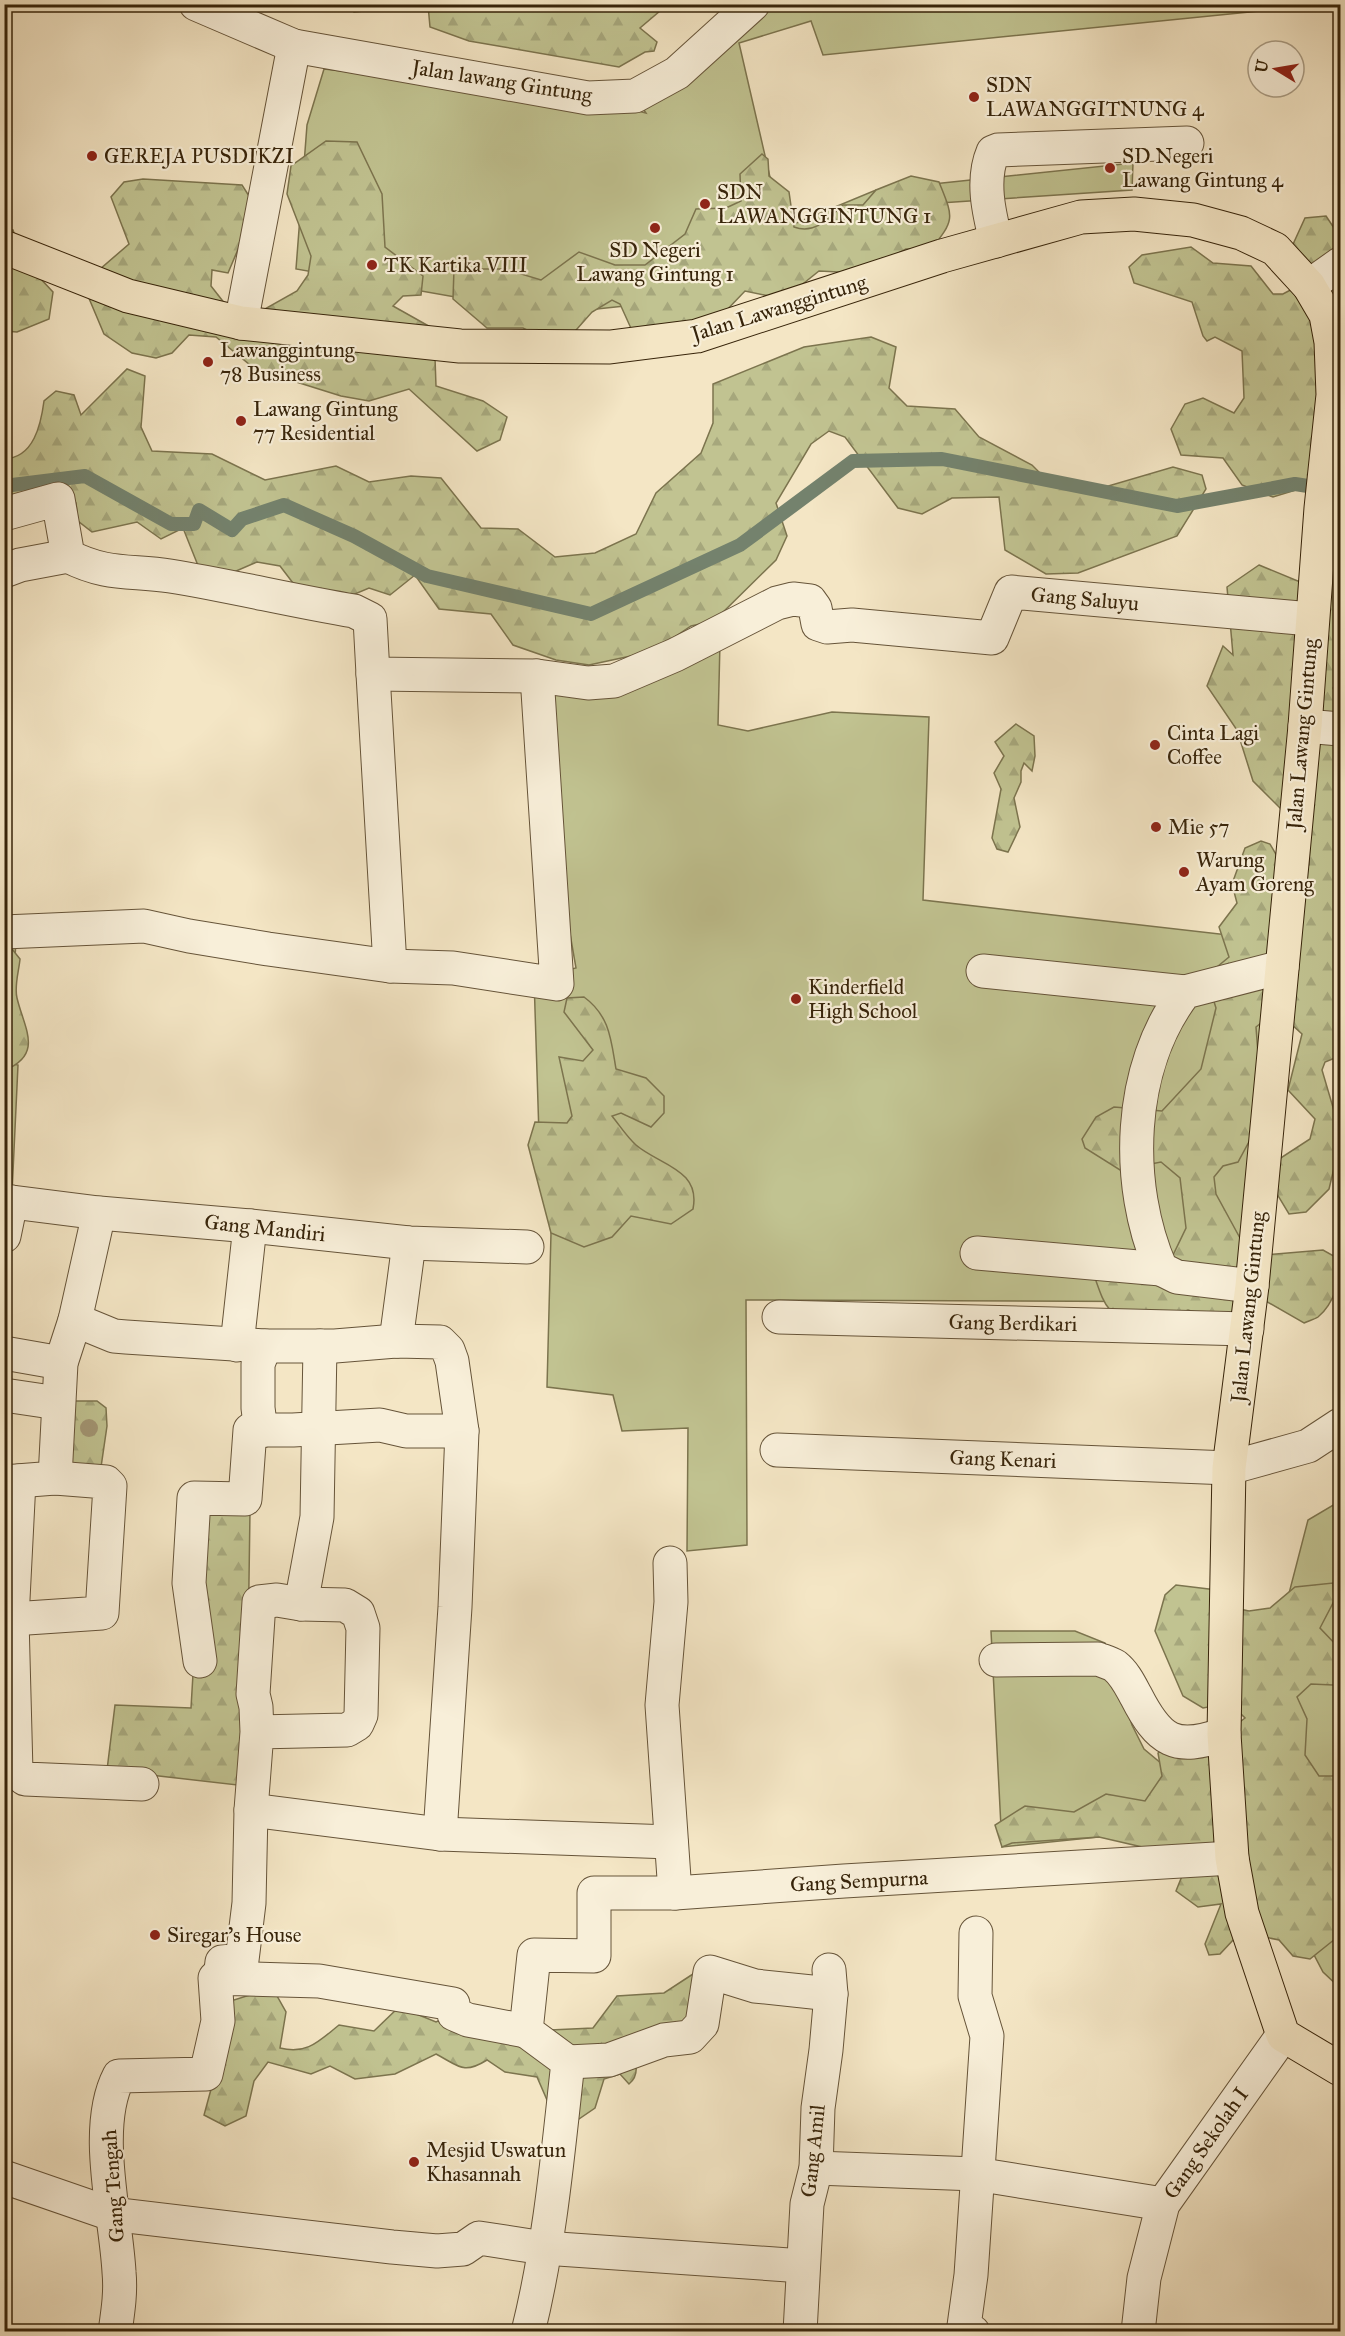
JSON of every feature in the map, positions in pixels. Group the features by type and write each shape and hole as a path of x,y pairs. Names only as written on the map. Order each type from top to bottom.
{"main road":[{"name":"Jalan Lawanggintung","path":"4,247 128,296 241,323 460,346 610,347 697,336 942,256 1081,217 1134,214 1193,220 1241,233 1275,249 1309,286 1326,315 1331,342 1333,395 1321,508"},
{"name":"Jalan Lawang Gintung","path":"1284,2035 1242,1913 1232,1858 1224,1734 1229,1468 1252,1286 1305,726 1311,619 1321,508"},
{"path":"1284,2035 1341,2068"}],"street":[{"path":"196,4 294,46 241,323"},
{"name":"Jalan lawang Gintung","path":"294,46 588,98 635,96 677,73 753,4"},
{"path":"996,241 987,206 989,165 993,152 1188,143"},
{"path":"1309,286 1341,264"},
{"path":"4,514 57,500 69,555"},
{"path":"4,571 20,565 69,555 88,566 104,570 168,576 354,611 370,619 390,966"},
{"name":"Gang Saluyu","path":"537,676 588,683 614,681 667,659 777,603 793,599 810,601 815,608 818,624 827,627 852,625 992,638 1011,592 1311,619"},
{"path":"5,932 144,926 189,936 390,966 453,968 557,984 537,676 373,674"},
{"path":"1305,726 1341,729"},
{"path":"983,971 1185,992 1282,967"},
{"path":"1161,1269 1144,1218 1138,1179 1136,1138 1143,1092 1155,1044 1185,992"},
{"path":"4,1236 8,1201"},
{"name":"Gang Mandiri","path":"8,1201 99,1213 410,1243 527,1247"},
{"path":"55,1478 57,1403 61,1363 75,1320 99,1213"},
{"path":"250,1226 251,1346 258,1364 258,1408 261,1431"},
{"path":"396,1341 410,1243"},
{"path":"977,1253 1161,1269 1177,1277 1252,1286"},
{"name":"Gang Berdikari","path":"779,1317 1247,1329"},
{"path":"75,1320 114,1336 251,1346 320,1346 396,1341 440,1342 448,1350 456,1381 462,1431 440,1834"},
{"path":"301,1604 318,1517 320,1346"},
{"path":"4,1353 61,1363"},
{"path":"4,1395 57,1403"},
{"path":"200,1661 189,1583 194,1498 244,1499 250,1430 380,1425 406,1431 462,1431"},
{"name":"Gang Kenari","path":"777,1450 1229,1468 1308,1446 1341,1425"},
{"path":"12,1619 102,1612 110,1486 106,1482 55,1478 12,1482 12,1619 16,1768 19,1776 25,1779 142,1784"},
{"path":"670,1563 671,1602 662,1705 675,1893"},
{"path":"257,1732 347,1730 357,1724 362,1715 363,1628 358,1613 345,1605 301,1604 277,1600 259,1602 253,1694 257,1732 251,1810 249,1904 242,1960 222,1962 220,1978 319,1981 453,2004 454,2014 468,2020 526,2031 568,2062 537,2296 528,2331"},
{"path":"996,1660 1098,1659 1113,1665 1126,1677 1148,1720 1164,1736 1185,1744 1206,1741 1224,1734"},
{"path":"251,1810 440,1834 671,1842"},
{"name":"Gang Sempurna","path":"526,2031 534,1954 594,1956 594,1893 675,1893 1232,1858"},
{"path":"973,2331 964,2326 971,2275 987,2036 975,1996 976,1933"},
{"name":"Gang Amil","path":"568,2062 609,2060 664,2040 690,2037 702,2024 710,1972 755,1986 830,1982 826,2050 818,2108 816,2168 807,2204 800,2331"},
{"name":"Gang Tengah","path":"116,2331 120,2301 119,2270 111,2214 107,2126 112,2089 119,2076 206,2074 218,2021 215,1978 220,1978"},
{"name":"Gang Sekolah I","path":"1138,2331 1144,2278 1163,2204 1284,2035"},
{"path":"816,2168 976,2174 1163,2204"},
{"path":"4,2177 111,2214 437,2251 463,2249 479,2238 544,2248 803,2266"}],"green space":[{"path":"428,4 667,5 640,28 657,42 654,51 645,52 619,67 469,41 430,27"},
{"path":"344,5 396,5 396,8 354,12"},
{"path":"755,5 1318,5 823,55 811,21 739,43 782,229 876,190 1133,163 1132,190 910,205 653,303 578,311 478,301 296,269 307,125 324,69 588,98 646,113 635,96"},
{"path":"326,141 357,142 382,194 385,247 423,276 421,295 403,296 393,306 434,329 436,386 483,401 507,417 500,440 477,451 409,389 369,401 341,396 255,369 216,337 189,335 172,353 156,358 132,353 104,334 88,296 99,270 129,244 111,197 124,182 143,179 242,185 256,207 228,273 212,270 211,286 240,323 297,291 308,275 311,256 287,194 291,166"},
{"path":"762,154 768,159 769,176 789,192 794,227 809,229 815,227 827,220 843,205 863,205 876,190 911,176 939,182 949,211 948,224 931,249 906,249 859,273 819,271 784,299 745,291 722,315 634,335 620,304 612,300 592,312 561,347 523,328 487,328 453,299 454,269 505,269 541,280 579,252 615,265 645,265 685,234 696,209 726,208 741,201 740,174"},
{"path":"1326,216 1340,237 1340,270 1330,286 1328,303 1340,306 1340,387 1321,467 1302,488 1273,497 1242,485 1223,458 1181,455 1171,429 1185,404 1203,398 1234,413 1244,398 1242,351 1215,337 1207,341 1203,336 1192,302 1134,283 1129,267 1142,255 1191,247 1213,263 1251,266 1273,294 1283,294 1298,286 1289,253 1305,218"},
{"path":"5,229 13,230 22,259 53,292 49,319 17,332 5,331"},
{"path":"871,337 896,347 889,388 907,406 955,409 979,437 1032,465 1052,485 1105,487 1173,467 1202,475 1206,489 1177,536 1078,573 1046,574 1005,550 999,497 952,498 922,514 898,508 845,437 829,431 811,444 776,503 787,536 776,560 714,621 691,626 654,651 589,665 556,660 513,645 491,614 439,609 415,575 390,595 369,588 331,604 309,604 280,566 257,562 211,582 203,578 183,528 161,539 137,522 92,532 78,521 76,503 61,483 5,505 4,459 22,453 29,446 41,420 44,401 56,391 74,395 81,415 127,369 145,376 141,427 152,451 212,454 265,480 336,466 369,482 411,476 441,478 481,528 518,529 555,557 595,553 636,534 656,493 701,453 713,423 713,384 804,347"},
{"path":"1259,565 1305,584 1340,584 1340,676 1333,688 1340,703 1340,1056 1325,1062 1322,1070 1340,1131 1340,1143 1329,1189 1306,1212 1289,1214 1268,1179 1276,1161 1310,1139 1315,1119 1288,1090 1302,1034 1291,1024 1266,1019 1256,1027 1260,1080 1251,1138 1238,1162 1223,1166 1214,1177 1216,1194 1246,1249 1265,1255 1323,1250 1339,1259 1340,1274 1336,1290 1323,1312 1318,1317 1304,1323 1264,1300 1242,1325 1188,1310 1143,1327 1110,1310 1095,1278 1173,1255 1186,1228 1180,1178 1161,1162 1120,1170 1085,1148 1082,1139 1096,1117 1114,1107 1162,1111 1201,1069 1216,1008 1206,976 1229,957 1219,927 1237,903 1232,884 1245,848 1261,841 1270,844 1284,868 1301,872 1309,865 1310,838 1253,781 1237,730 1207,686 1223,646 1233,655 1227,587"},
{"path":"720,642 718,725 748,731 832,712 929,717 923,900 1280,941 1242,1302 746,1300 747,1545 687,1551 688,1428 622,1431 613,1395 547,1387 551,1233 539,1135 534,978 576,968 543,779 550,688"},
{"path":"1016,724 1034,736 1035,756 1032,771 1024,763 1021,771 1021,782 1014,798 1020,827 1008,852 997,849 992,838 1001,789 994,773 1004,756 995,742"},
{"path":"5,940 16,940 9,1063 18,1065 12,1193 5,1192"},
{"path":"5,943 20,959 16,993 27,1030 28,1048 17,1064 5,1070"},
{"path":"584,997 599,1012 608,1029 616,1069 646,1078 664,1096 664,1113 651,1127 621,1113 612,1116 636,1145 685,1176 694,1196 693,1209 671,1224 631,1216 612,1237 584,1247 551,1233 528,1145 535,1122 567,1123 572,1116 559,1057 583,1061 593,1050 564,1012 567,998"},
{"path":"73,1401 97,1401 106,1408 107,1426 101,1467 41,1474"},
{"path":"1340,1501 1340,1988 1323,1972 1290,1909 1279,1632 1308,1520"},
{"path":"203,1504 250,1511 246,1786 107,1770 115,1705 191,1708"},
{"path":"1333,1583 1334,1601 1320,1628 1340,1649 1340,1676 1333,1685 1311,1684 1297,1697 1307,1719 1305,1755 1319,1776 1333,1776 1340,1768 1340,1935 1310,1959 1293,1956 1279,1940 1255,1935 1235,1938 1220,1954 1209,1955 1205,1944 1221,1904 1198,1907 1176,1891 1186,1866 1181,1856 1099,1837 1012,1843 1002,1847 995,1825 1025,1806 1074,1812 1106,1794 1145,1801 1162,1776 1158,1753 1185,1734 1224,1734 1245,1718 1230,1703 1203,1708 1183,1696 1155,1631 1165,1595 1176,1585 1217,1590 1235,1608 1249,1611 1270,1608 1295,1587"},
{"path":"991,1631 1075,1631 1105,1643 1132,1725 1144,1749 1168,1769 1216,1825 1002,1847"},
{"path":"693,1974 693,2025 629,2040 636,2064 633,2080 629,2084 620,2074 604,2079 595,2108 576,2121 554,2116 537,2077 505,2072 487,2060 472,2067 461,2067 436,2054 395,2074 355,2079 330,2066 311,2074 268,2062 254,2081 246,2116 225,2126 204,2115 213,2082 221,2004 253,1994 277,1996 286,2012 280,2048 298,2050 312,2045 339,2025 374,2031 399,2007 436,2022 454,2014 550,2030 593,2028 617,1996 664,1993"}],"waterway":[{"path":"4,486 85,476 171,524 194,524 199,510 232,530 242,519 284,505 354,536 427,576 591,614 740,545 853,461 942,459 1177,506 1295,484 1340,491"}],"place":[{"name":"SDN LAWANGGITNUNG 4","path":"974,97"},
{"name":"GEREJA PUSDIKZI","path":"92,156"},
{"name":"SD Negeri Lawang Gintung 4","path":"1110,168"},
{"name":"SDN LAWANGGINTUNG 1","path":"705,204"},
{"name":"SD Negeri Lawang Gintung 1","path":"655,228"},
{"name":"TK Kartika VIII","path":"372,265"},
{"name":"Lawanggintung 78 Business","path":"208,362"},
{"name":"Lawang Gintung 77 Residential","path":"241,421"},
{"name":"Cinta Lagi Coffee","path":"1155,745"},
{"name":"Mie 57","path":"1156,827"},
{"name":"Warung Ayam Goreng","path":"1184,872"},
{"name":"Kinderfield High School","path":"796,999"},
{"name":"Siregar's House","path":"155,1935"},
{"name":"Mesjid Uswatun Khasannah","path":"414,2162"}]}
